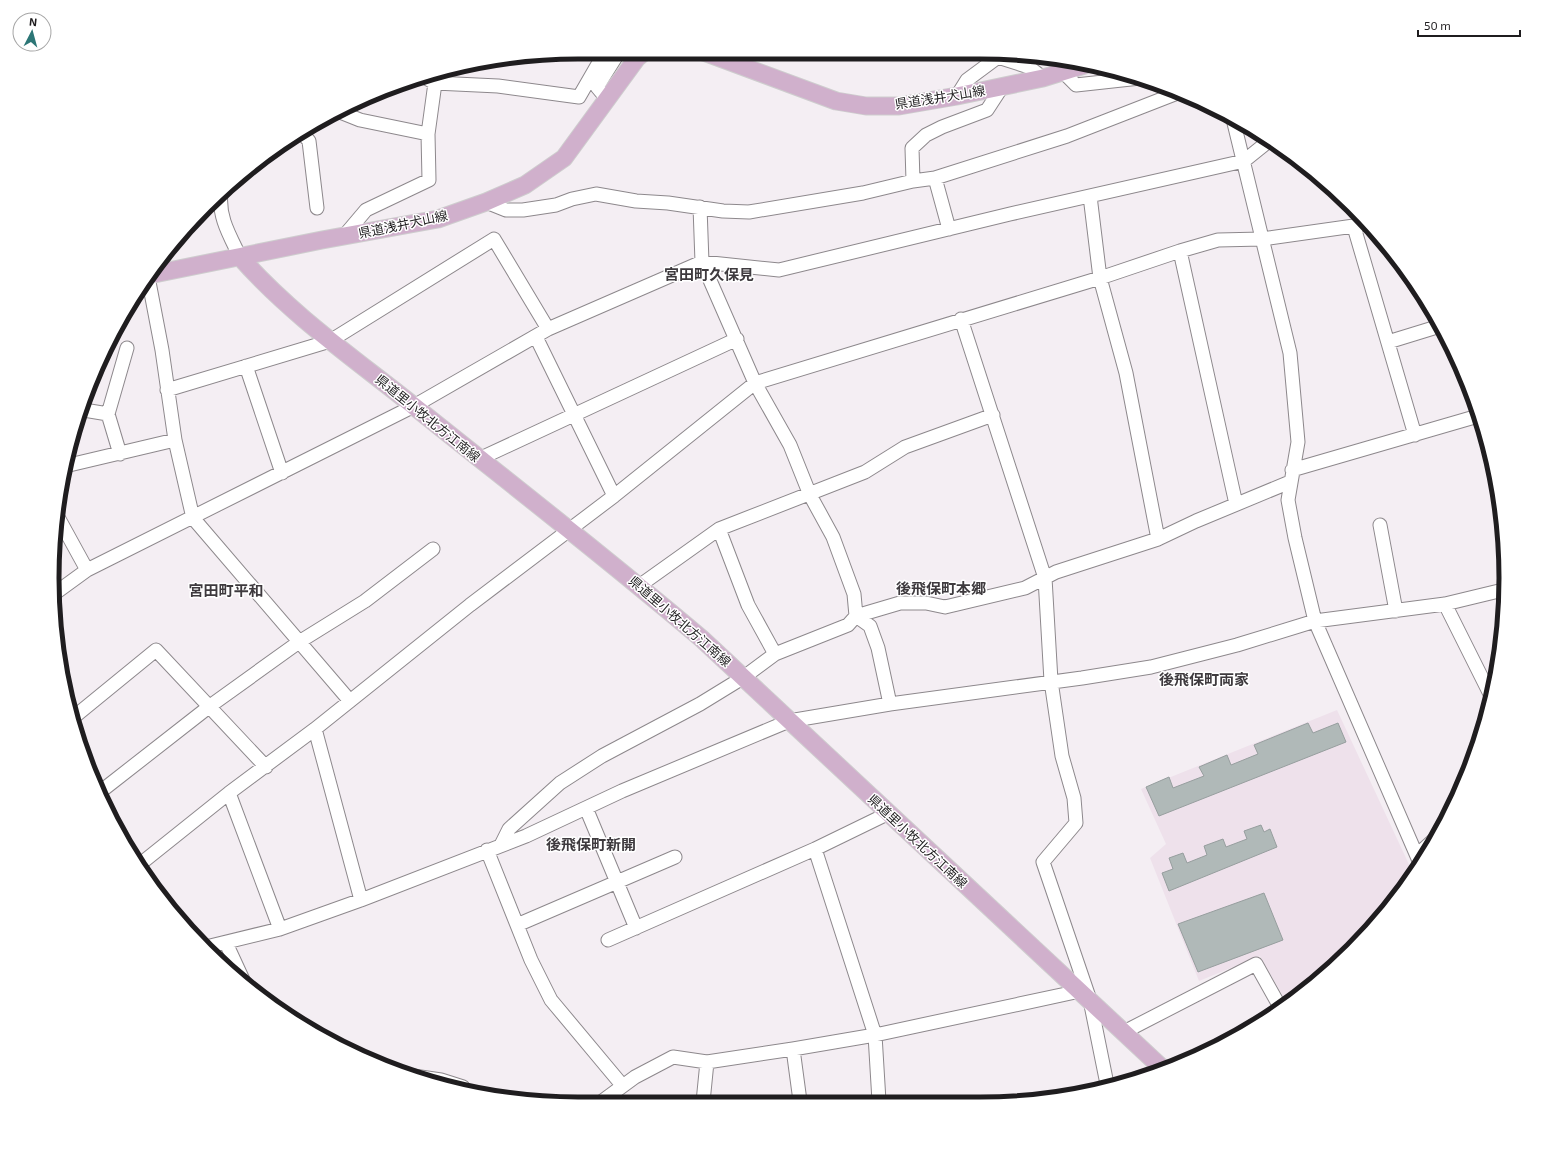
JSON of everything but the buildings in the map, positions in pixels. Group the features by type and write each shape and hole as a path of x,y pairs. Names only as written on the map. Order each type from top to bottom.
{"main road":[{"name":"県道浅井犬山線","path":"240,257 438,219 486,202 525,185 564,158 598,114 636,59"},
{"name":"県道浅井犬山線","path":"739,59 836,101 866,106 899,106 957,96 1043,78 1076,68"},
{"path":"158,273 240,257"},
{"name":"県道里小牧北方江南線","path":"240,257 263,283 330,341 414,406 639,586 744,677 789,721 1158,1065"}],"street":[{"path":"433,80 498,86 579,96 601,59"},
{"path":"607,99 597,87 615,59"},
{"path":"957,96 967,80 993,59"},
{"path":"1011,60 1029,67 1043,78"},
{"path":"1063,72 1076,85 1123,80"},
{"path":"344,236 366,210 429,180 428,134 430,81"},
{"path":"913,181 912,148 926,135 942,127 987,110 1002,87"},
{"path":"486,202 506,210 523,210 556,205 572,199 596,194 636,201 749,212 863,194 913,181 935,178 1067,136 1170,96"},
{"path":"346,114 360,120 428,134"},
{"path":"1235,126 1290,353 1298,442 1288,500 1315,621 1417,857"},
{"path":"305,137 309,141 317,208"},
{"path":"59,590 86,570 193,518 414,406 548,329 702,262 779,270 1244,161 1265,144"},
{"path":"935,178 949,229"},
{"path":"1090,196 1100,278 1126,373 1158,539"},
{"path":"220,203 219,207 227,232 240,257"},
{"path":"700,207 702,262 755,383 790,445 810,494 833,538 854,594 856,616 870,626 878,648 890,704"},
{"path":"143,862 229,793 266,767 315,729 470,605 614,496 755,383 961,319 1100,278 1218,240 1262,239 1360,226"},
{"path":"1354,227 1415,435"},
{"path":"167,390 330,341 494,239 548,329"},
{"path":"1180,251 1236,504"},
{"path":"150,285 162,350 174,440 193,518 350,701"},
{"path":"961,319 1045,578 1051,681 1062,756 1074,798 1076,823 1043,862 1085,996 1106,1081"},
{"path":"1388,342 1434,328"},
{"path":"536,337 614,496"},
{"path":"479,459 737,339"},
{"path":"120,454 108,414 127,348"},
{"path":"246,366 282,473"},
{"path":"87,411 108,414"},
{"path":"639,586 719,529 866,472 905,447 993,415"},
{"path":"501,845 509,829 560,782 602,756 700,704 744,677 776,654 848,625 856,616 900,603 926,603 945,607 1025,588 1056,572 1158,539 1236,504 1291,476 1473,418"},
{"path":"72,464 174,440"},
{"path":"62,524 86,570"},
{"path":"1380,525 1396,611"},
{"path":"719,529 748,605 776,654"},
{"path":"104,789 210,706 299,642 365,601 434,550"},
{"path":"212,946 280,929 361,900 501,845 789,721 890,704 1082,678 1151,667 1237,645 1315,621 1446,604 1499,591"},
{"path":"1446,604 1487,688"},
{"path":"78,714 156,650 266,767"},
{"path":"315,729 361,900"},
{"path":"229,793 280,929"},
{"path":"586,808 636,928"},
{"path":"608,940 815,849 889,813"},
{"path":"815,849 875,1035 879,1097"},
{"path":"487,850 531,960 551,1000 622,1085"},
{"path":"517,925 675,857"},
{"path":"226,942 239,970"},
{"path":"1124,1032 1256,964 1278,1003"},
{"path":"607,1097 635,1077 673,1057 707,1062 875,1035 1085,996"},
{"path":"793,1049 799,1097"},
{"path":"704,1097 707,1062"}],"shaded area":[{"path":"1337,710 1411,868 1392,894 1347,945 1322,968 1284,998 1260,956 1199,981 1150,858 1166,844 1141,789"}],"district":[{"name":"宮田町久保見","path":"709,275"},
{"name":"後飛保町本郷","path":"941,589"},
{"name":"宮田町平和","path":"226,591"},
{"name":"後飛保町両家","path":"1204,680"},
{"name":"後飛保町新開","path":"591,845"}]}
